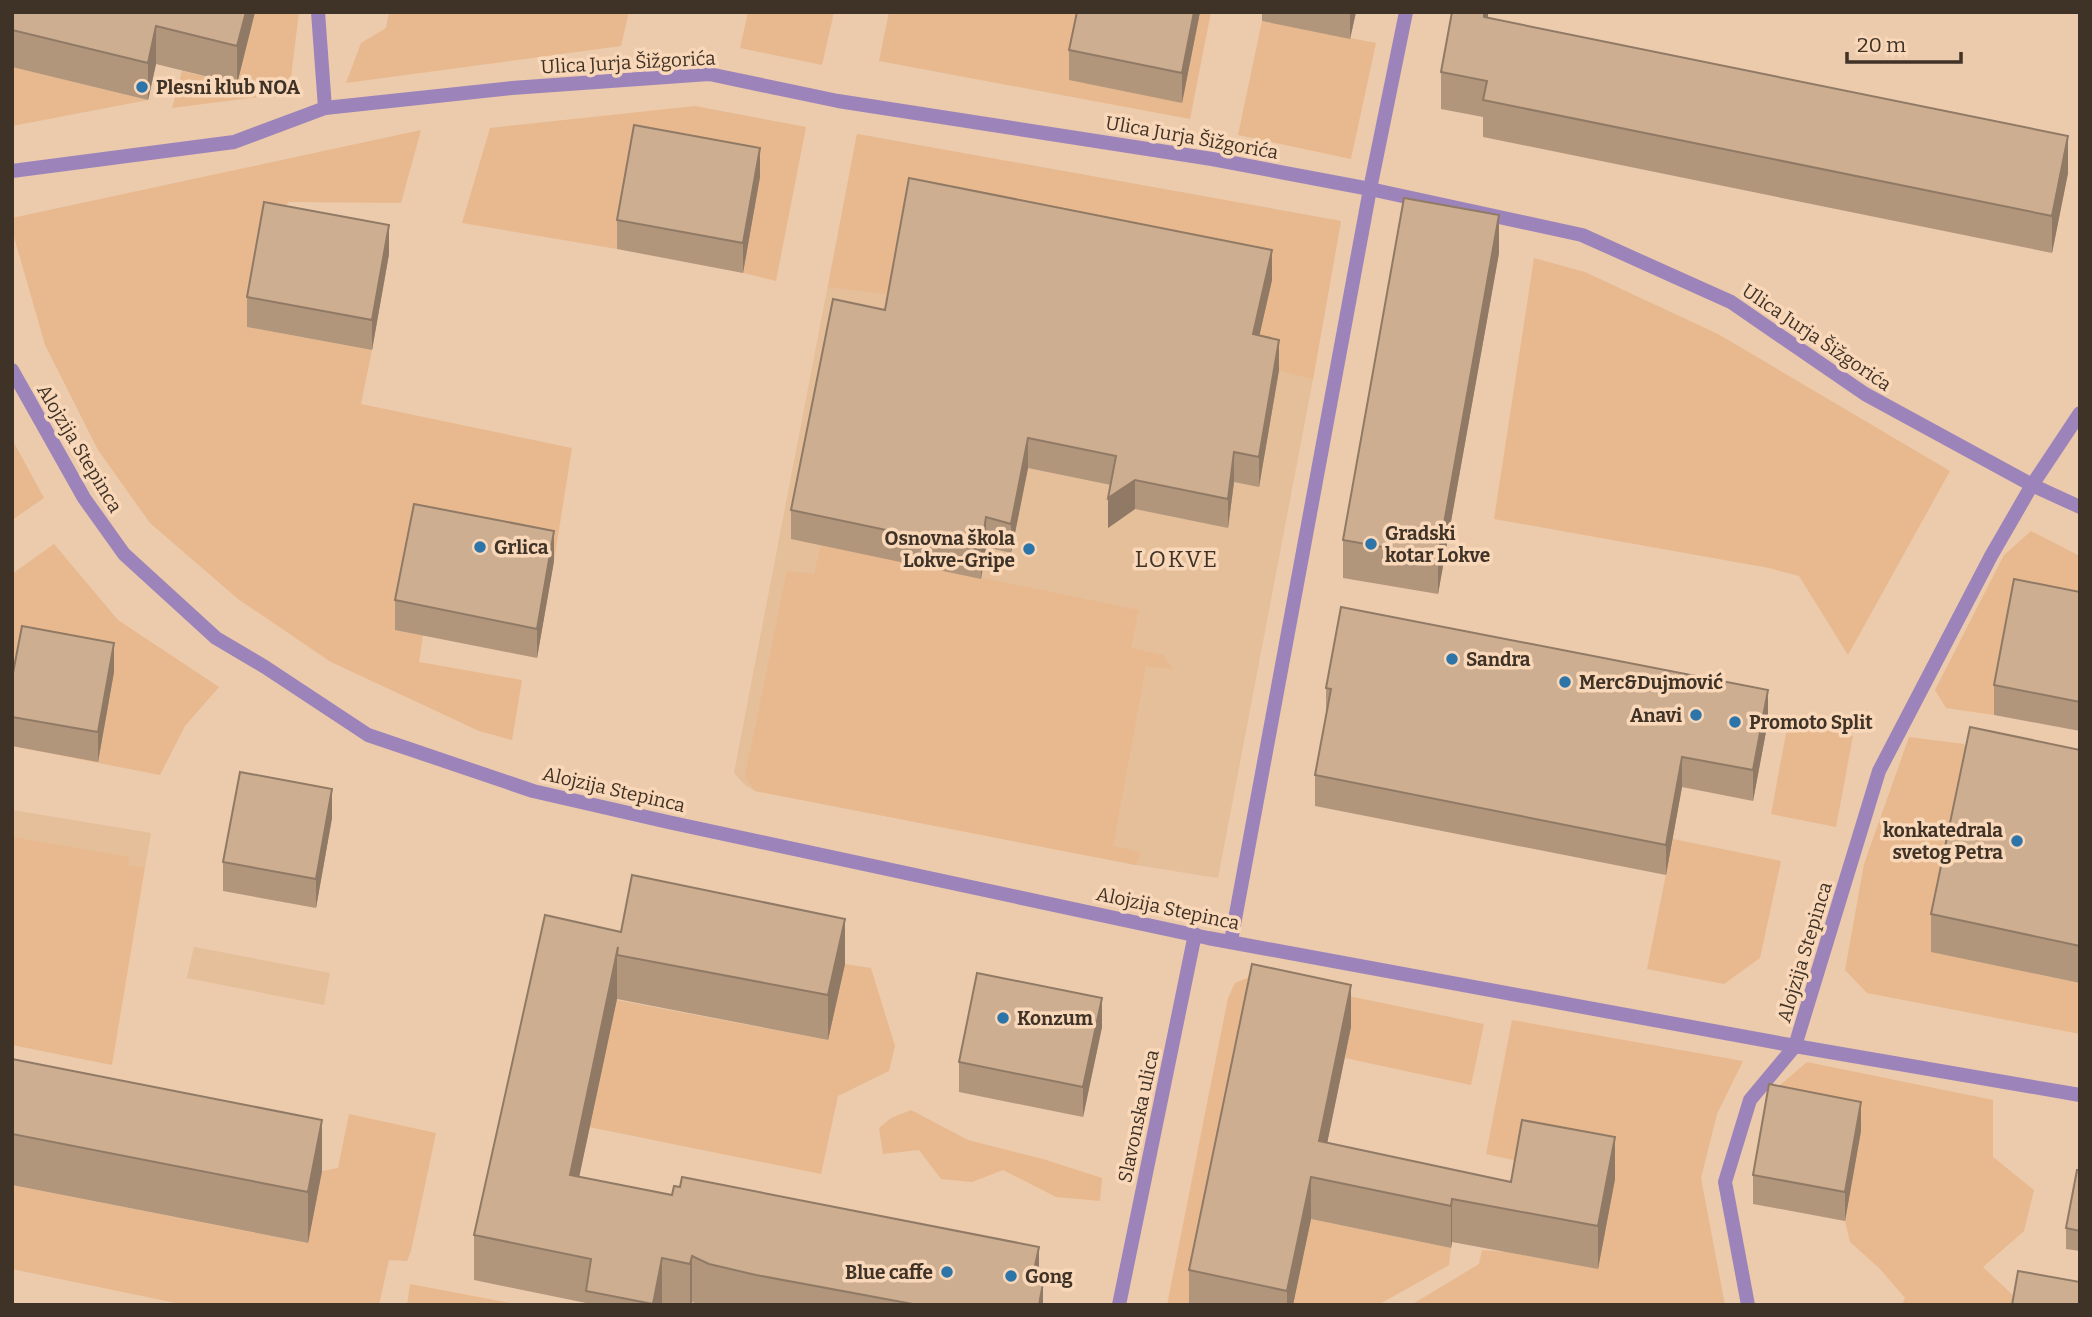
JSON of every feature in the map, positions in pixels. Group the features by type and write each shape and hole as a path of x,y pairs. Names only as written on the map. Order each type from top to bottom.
{"street":[{"path":"318,12 325,108"},
{"path":"1231,941 1370,189 1406,12"},
{"name":"Ulica Jurja Šižgorića","path":"12,171 234,142 325,108 512,88 709,74 838,101 1212,159 1370,189 1582,235 1731,302 1865,394 2032,485 2080,507"},
{"name":"Alojzija Stepinca","path":"12,370 83,498 124,554 216,638 368,735 533,791 668,822 1195,934 1795,1046 1879,771 1990,555 2080,413"},
{"name":"Slavonska ulica","path":"1119,1305 1195,934"},
{"path":"1748,1305 1725,1182 1749,1100 1795,1046 2080,1095"}],"shaded area":[{"path":"255,12 299,12 289,93 172,108 182,71 237,84"},
{"path":"389,12 629,12 621,46 346,83 361,43 386,28"},
{"path":"748,12 834,12 822,65 740,48"},
{"path":"889,12 1211,12 1190,119 879,61"},
{"path":"1262,21 1376,43 1351,159 1238,135"},
{"path":"12,67 148,100 12,126"},
{"path":"695,106 806,127 776,281 743,273 760,178 635,155 617,249 462,223 490,128"},
{"path":"421,130 401,203 289,202 264,232 247,327 372,350 361,404 572,448 554,561 447,540 423,635 419,662 522,680 512,740 479,731 331,662 238,599 150,523 98,450 45,345 12,230 12,218"},
{"name":"Osnovna škola Lokve-Gripe","path":"857,134 1341,221 1218,878 1136,865 755,791 734,773"},
{"path":"857,134 1341,221 1313,379 1253,364 893,295 828,287"},
{"path":"1534,258 1585,272 1718,334 1950,471 1848,655 1799,576 1769,568 1494,519"},
{"path":"12,439 44,498 12,520"},
{"path":"2031,531 2080,556 2080,621 1994,715 1946,708 1935,690 2004,555"},
{"path":"54,544 118,620 219,687 185,726 160,775 12,746 12,574"},
{"path":"821,545 1139,610 1131,648 1163,655 1173,669 1146,666 1113,846 1140,852 1136,865 755,791 745,777 787,571 814,574"},
{"path":"1788,723 1853,736 1836,827 1771,814"},
{"path":"1909,737 1964,744 1970,765 1931,951 2080,983 2080,1034 1867,993 1845,970 1864,864"},
{"path":"12,810 151,833 145,867 127,865 129,858 12,837"},
{"path":"12,837 129,857 128,865 145,867 112,1065 12,1045"},
{"path":"1673,839 1781,861 1760,958 1724,984 1647,969"},
{"path":"194,947 330,973 324,1005 187,978"},
{"path":"845,964 871,968 895,1046 889,1071 838,1096 821,1174 589,1127 617,1000 827,1040"},
{"path":"1252,976 1484,1024 1471,1085 1345,1058 1351,1027 1190,1305 1167,1305 1228,998 1235,983"},
{"path":"1512,1020 1743,1061 1717,1114 1701,1178 1725,1305 1411,1305 1479,1264 1482,1250 1598,1268 1522,1162 1486,1154"},
{"path":"1807,1062 1993,1100 1993,1157 2034,1190 2024,1231 1983,1267 2018,1300 2017,1305 1902,1305 1905,1298 1880,1269 1850,1242 1845,1221 1861,1131 1773,1091"},
{"path":"911,1110 968,1140 1043,1159 1102,1178 1100,1201 1056,1197 1003,1170 972,1182 941,1179 919,1150 883,1154 879,1128 891,1118"},
{"path":"349,1114 436,1133 411,1251 407,1261 389,1260 379,1305 185,1305 12,1269 12,1185 307,1243 322,1171 338,1168"},
{"path":"1311,1219 1451,1248 1449,1265 1378,1305 1293,1305"},
{"path":"410,1284 521,1305 407,1305"}],"building":[{"path":"12,12 246,12 237,46 156,26 148,63 12,30"},
{"path":"1077,12 1194,12 1182,73 1069,50"},
{"path":"1452,12 1484,12 1484,17 2068,136 2052,216 1483,100 1487,81 1441,72"},
{"path":"634,125 760,148 743,243 617,220"},
{"path":"909,178 1272,250 1253,334 1279,340 1259,457 1234,452 1228,499 1135,480 1108,498 1116,456 1028,438 1011,524 986,517 981,550 791,510 833,299 885,310"},
{"path":"1404,198 1499,215 1438,557 1343,540"},
{"path":"264,202 389,225 372,320 247,297"},
{"path":"414,504 554,531 537,629 395,600"},
{"path":"2014,579 2080,592 2080,702 1994,685"},
{"path":"1341,607 1768,690 1753,770 1682,757 1666,845 1315,775 1331,689 1326,688"},
{"path":"22,626 114,643 98,732 12,717 12,678"},
{"name":"konkatedrala svetog Petra","path":"1970,727 2080,750 2080,946 1931,914"},
{"path":"240,772 332,789 316,879 223,862"},
{"path":"632,875 845,919 828,995 617,955 618,947 570,1175 672,1195 674,1186 680,1187 682,1177 1039,1247 1032,1280 1043,1283 1039,1305 918,1305 756,1275 709,1264 692,1256 690,1264 662,1258 653,1304 586,1291 591,1259 474,1235 545,915 621,932"},
{"path":"1252,964 1351,985 1319,1141 1511,1182 1522,1120 1615,1137 1598,1226 1452,1199 1451,1206 1311,1177 1287,1291 1189,1270"},
{"path":"977,973 1102,998 1083,1087 959,1062"},
{"path":"12,1059 322,1120 308,1192 12,1134"},
{"path":"1769,1084 1861,1102 1845,1192 1753,1175"},
{"path":"2077,1170 2080,1170 2080,1231 2066,1228"},
{"path":"2018,1271 2080,1282 2080,1305 2012,1305"}],"place":[{"name":"Plesni klub NOA","path":"142,87"},
{"name":"Gradski kotar Lokve","path":"1371,544"},
{"name":"Grlica","path":"480,547"},
{"name":"Osnovna škola Lokve-Gripe","path":"1029,549"},
{"name":"Sandra","path":"1452,659"},
{"name":"Merc&Dujmović","path":"1565,682"},
{"name":"Anavi","path":"1696,715"},
{"name":"Promoto Split","path":"1735,722"},
{"name":"konkatedrala svetog Petra","path":"2017,841"},
{"name":"Konzum","path":"1003,1018"},
{"name":"Blue caffe","path":"947,1272"},
{"name":"Gong","path":"1011,1276"}],"district":[{"name":"LOKVE","path":"1177,559"}]}
